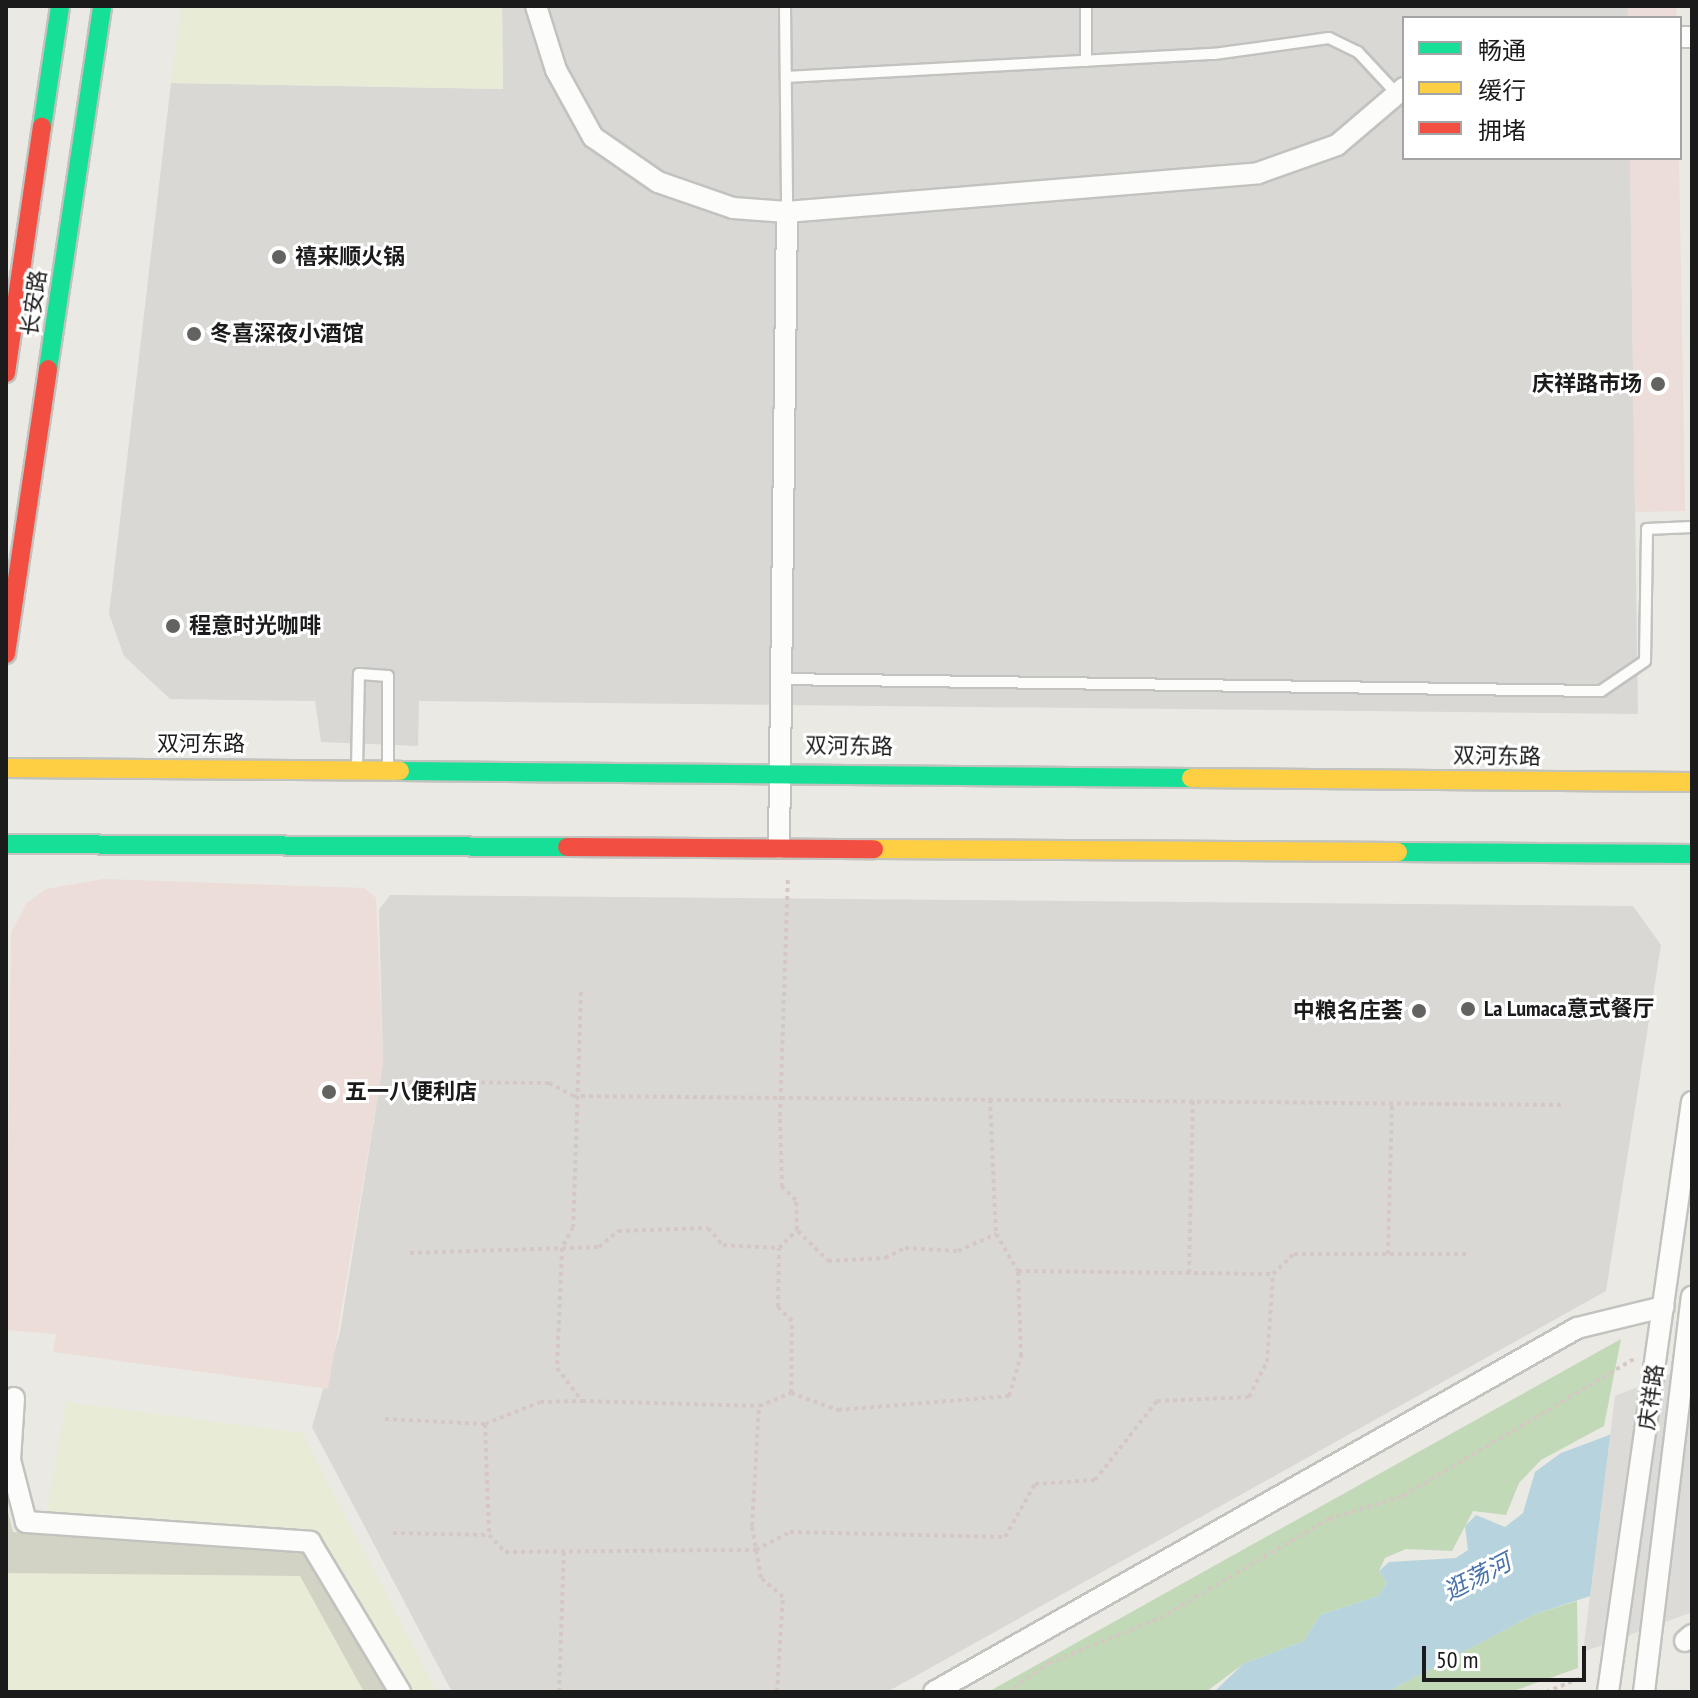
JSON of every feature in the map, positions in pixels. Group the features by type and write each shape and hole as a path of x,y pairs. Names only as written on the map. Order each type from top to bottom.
{"street":[{"name":"长安路","path":"6,373 60,6"},
{"name":"长安路","path":"6,654 102,6"},
{"path":"536,6 556,70 593,137 658,182 733,208 787,212 1258,173 1337,145 1401,91"},
{"path":"779,848 777,679 787,212"},
{"name":"双河东路","path":"6,768 776,769 1692,782"},
{"path":"6,844 1692,854"},
{"name":"庆祥路","path":"1608,1692 1692,1102"},
{"name":"庆祥路","path":"1644,1692 1692,1297"},
{"path":"934,1692 1577,1328 1663,1307"},
{"path":"14,1398 10,1460 26,1522 310,1542 400,1692"}],"lane":[{"path":"785,6 787,212"},
{"path":"1086,6 1086,61"},
{"path":"786,77 1086,61 1329,38 1358,52 1401,91"},
{"path":"777,679 1601,691 1645,661 1647,529 1692,527"},
{"path":"357,768 359,674 388,676 388,768"}],"path":[{"path":"788,880 780,1096 782,1187 796,1200 797,1230 828,1261 885,1258 905,1248 958,1251 996,1234"},
{"path":"581,992 573,1096 573,1227 562,1248 557,1368 582,1401"},
{"path":"401,1082 549,1083 573,1096 1561,1105"},
{"path":"385,1419 485,1424 540,1402 759,1406 791,1393 838,1410 1009,1396 1021,1356 1018,1271 996,1234 990,1099"},
{"path":"1189,1273 1193,1101"},
{"path":"1388,1254 1392,1103"},
{"path":"410,1253 599,1247 618,1231 708,1228 723,1245 779,1248"},
{"path":"791,1393 792,1321 778,1307 779,1248 797,1230"},
{"path":"485,1424 489,1535 505,1552 756,1550 790,1532 1005,1537 1035,1484 1095,1480 1157,1401 1249,1397 1267,1362 1273,1274 1294,1254 1469,1254"},
{"path":"1018,1271 1273,1274"},
{"path":"1007,1692 1049,1663 1160,1618 1329,1519 1403,1496 1610,1367 1657,1349"},
{"path":"759,1406 756,1550 761,1578 783,1597 777,1692"},
{"path":"393,1533 489,1535"},
{"path":"559,1692 564,1552"},
{"path":"1546,1692 1583,1677"}],"shaded area":[{"path":"502,6 1628,6 1628,16 1402,16 1402,160 1630,160 1638,714 419,701 418,746 321,742 315,701 170,699 124,656 109,614 171,83 503,89"},
{"path":"1628,6 1676,6 1677,16 1628,16"},
{"name":"庆祥路市场","path":"1630,160 1679,160 1685,511 1635,512"},
{"path":"103,879 364,888 376,898 383,1064 328,1389 53,1352 56,1334 6,1330 11,932 28,902 46,889"},
{"path":"390,895 1633,906 1661,945 1606,1291 887,1692 452,1692 312,1427 340,1332 383,1064 379,910"},
{"path":"6,1504 13,1532 313,1552 391,1692 6,1692"}],"green space":[{"path":"181,6 502,6 503,89 171,83"},
{"path":"1621,1339 1604,1426 1541,1460 1519,1483 1506,1515 1473,1511 1452,1551 1406,1549 1385,1558 1379,1571 1387,1583 1378,1596 1320,1615 1304,1641 1243,1664 1206,1692 988,1692"},
{"path":"66,1402 302,1433 437,1692 402,1692 313,1536 46,1515"},
{"path":"6,1573 300,1576 364,1692 6,1692"},
{"path":"1577,1601 1578,1668 1511,1692 1387,1692 1535,1614"}],"water":[{"name":"逛荡河","path":"1692,1404 1692,1563 1535,1614 1387,1692 1214,1692 1243,1664 1304,1641 1320,1615 1378,1596 1387,1583 1379,1571 1389,1562 1456,1558 1468,1550 1465,1526 1476,1515 1505,1527 1523,1513 1535,1472 1561,1453"}],"pier":[{"path":"1692,1365 1690,1613 1583,1652 1615,1396"}],"traffic: fast":[{"path":"42,127 60,6"},
{"path":"48,369 102,6"},
{"path":"400,771 1191,778"},
{"path":"6,844 567,847"},
{"path":"1398,852 1692,854"}],"traffic: slow":[{"path":"6,768 400,771"},
{"path":"1191,778 1692,782"},
{"path":"874,849 1398,852"}],"traffic: jam":[{"path":"6,373 42,127"},
{"path":"6,654 48,369"},
{"path":"567,847 874,849"}],"place":[{"name":"禧来顺火锅","path":"279,257"},
{"name":"冬喜深夜小酒馆","path":"194,334"},
{"name":"庆祥路市场","path":"1658,384"},
{"name":"程意时光咖啡","path":"173,626"},
{"name":"La Lumaca意式餐厅","path":"1468,1009"},
{"name":"中粮名庄荟","path":"1419,1011"},
{"name":"五一八便利店","path":"329,1092"}]}
